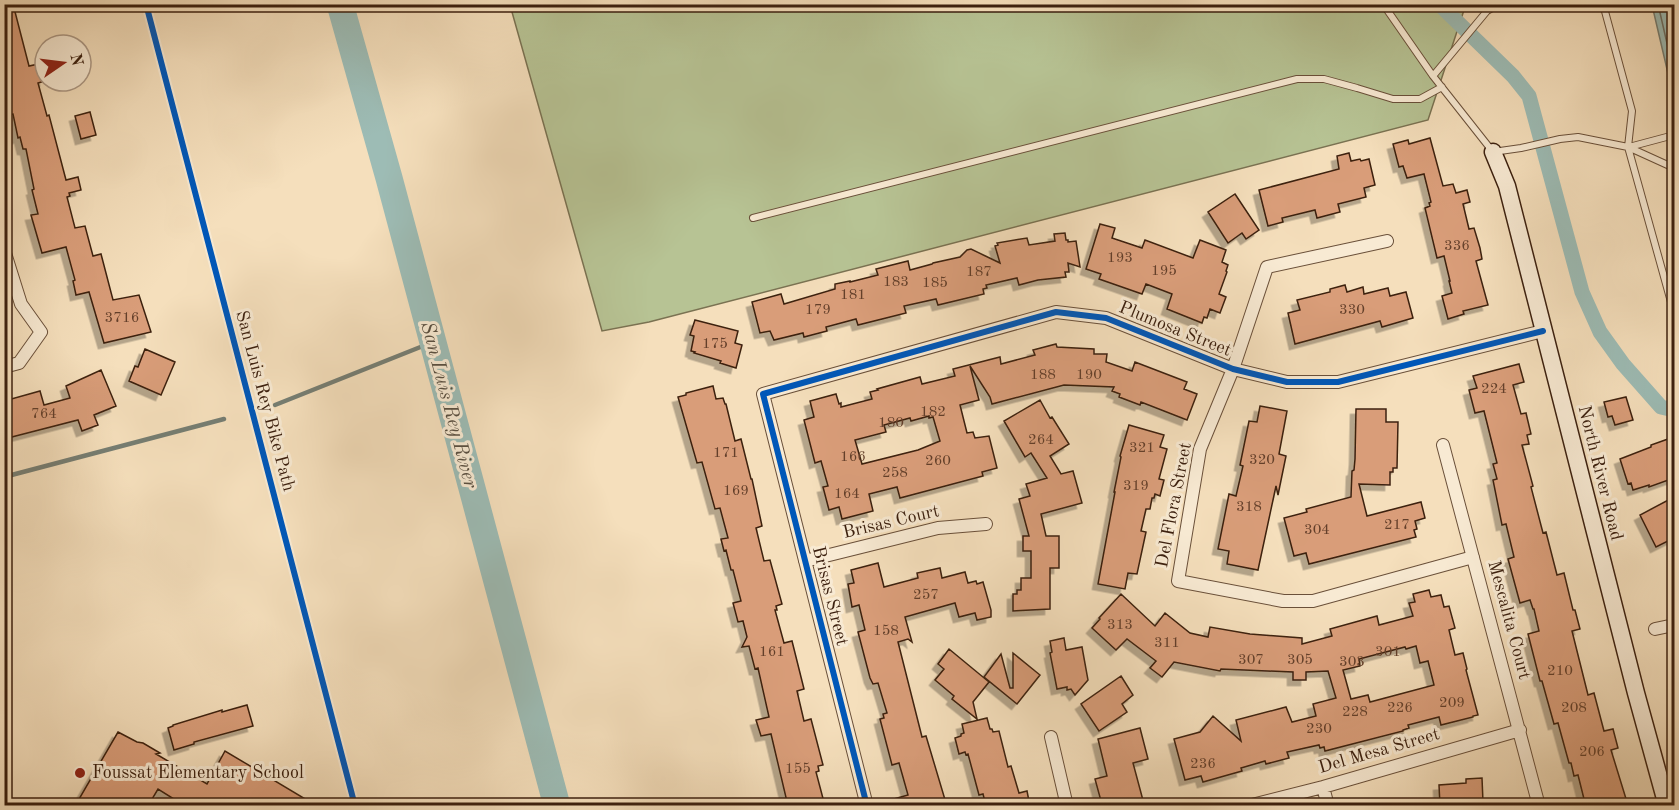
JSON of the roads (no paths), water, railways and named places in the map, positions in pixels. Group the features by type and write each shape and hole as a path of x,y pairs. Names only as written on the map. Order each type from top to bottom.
{"street":[{"name":"North River Road","path":"1493,152 1506,186 1667,806"},
{"name":"Del Flora Street","path":"1387,240 1267,267 1233,369 1200,449 1178,581 1283,601 1313,601 1473,557"},
{"path":"4,250 21,304 40,332 19,363 4,367"},
{"name":"Plumosa Street","path":"763,394 1056,312 1106,318 1233,369 1287,382 1338,382 1543,331"},
{"name":"Brisas Street","path":"763,394 867,806"},
{"name":"Mescalita Court","path":"1443,445 1539,806"},
{"name":"Brisas Court","path":"805,561 939,528 986,524"},
{"path":"1655,629 1674,625"},
{"name":"Del Mesa Street","path":"1248,806 1323,787 1520,730"},
{"path":"1051,737 1067,806"},
{"path":"1323,787 1328,806"}],"lane":[{"path":"1383,4 1433,76 1493,152 1578,137 1628,147 1673,166 1674,177"},
{"path":"1433,76 1487,11 1499,4"},
{"path":"1603,4 1632,111 1628,147 1674,311"},
{"path":"753,218 1297,79 1324,79 1393,99 1420,99 1442,87"},
{"path":"1628,147 1674,135"}],"water":[{"path":"1652,5 1674,5 1674,81 1670,82"}],"waterway":[{"name":"San Luis Rey River","path":"340,4 389,178 557,806"},
{"path":"1439,4 1513,76 1529,96 1582,292 1600,332 1623,364 1661,407 1674,410"},
{"path":"275,405 433,342"},
{"path":"4,477 224,419"}],"place":[{"name":"Foussat Elementary School","path":"80,773"}]}
